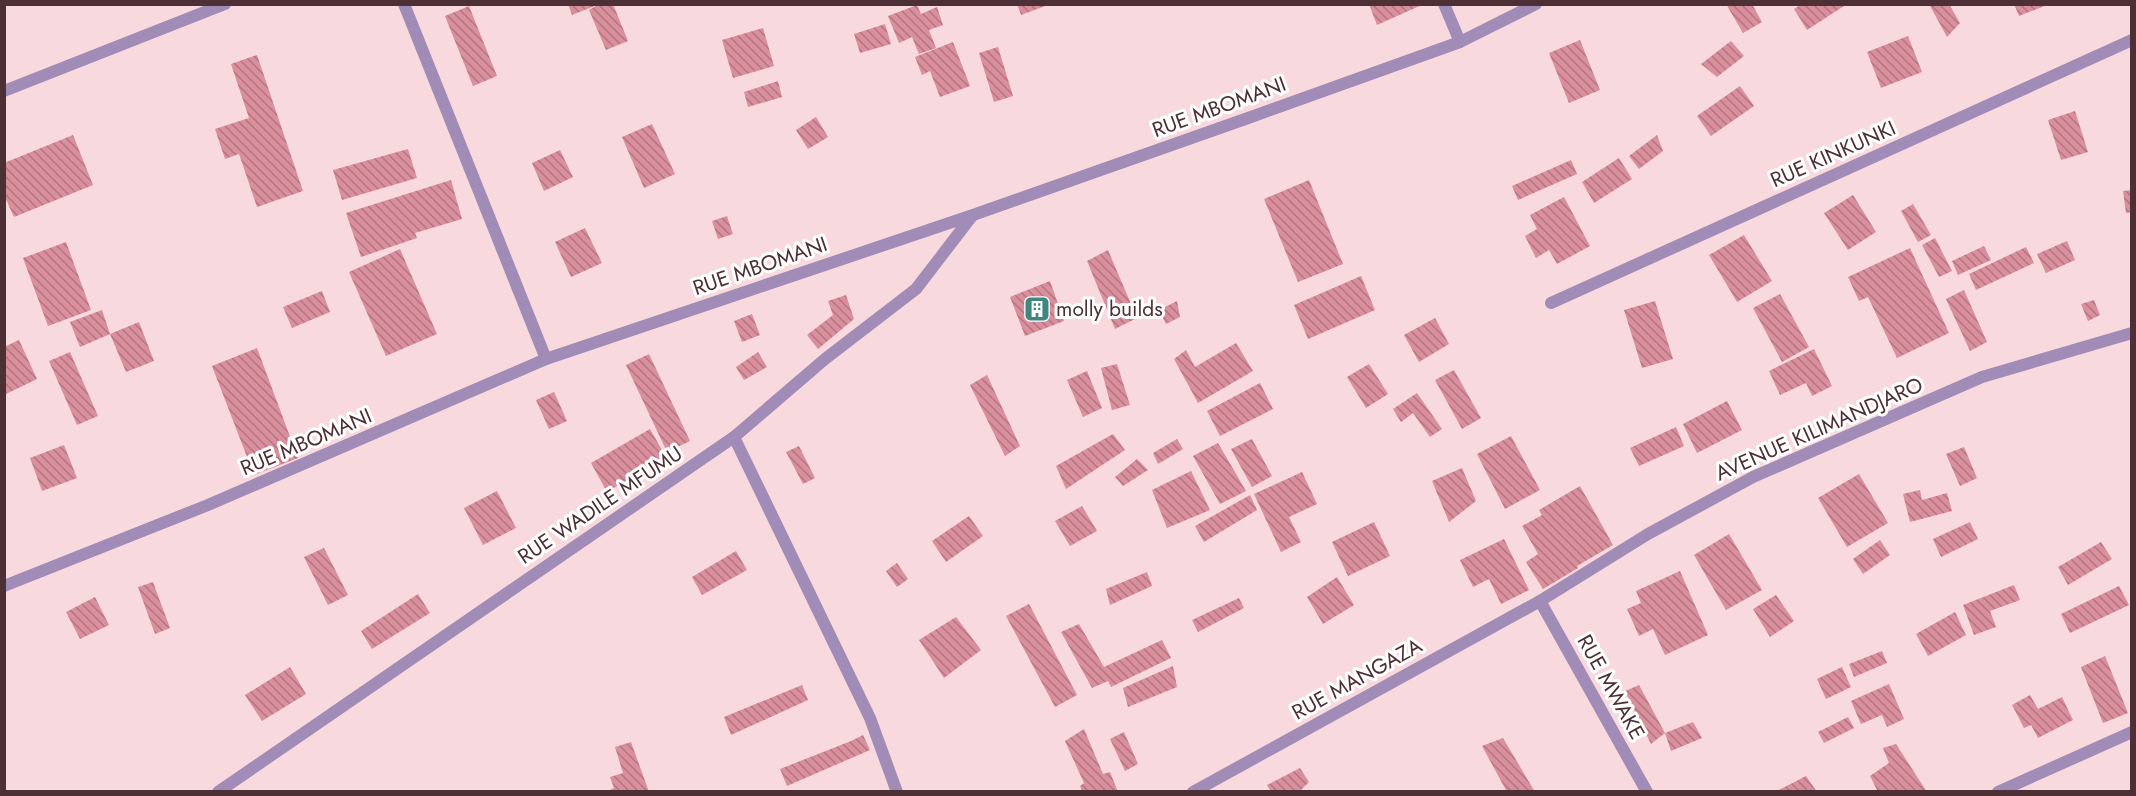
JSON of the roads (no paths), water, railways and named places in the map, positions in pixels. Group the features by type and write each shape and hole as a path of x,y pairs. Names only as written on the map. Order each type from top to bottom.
{"street":[{"path":"4,91 225,4"},
{"path":"404,4 546,359"},
{"path":"1444,4 1460,42"},
{"name":"RUE MBOMANI","path":"4,586 208,505 546,359 973,215 1460,42 1536,4"},
{"name":"RUE KINKUNKI","path":"1551,303 2132,40"},
{"name":"RUE WADILE MFUMU","path":"218,792 734,437 825,359 916,289 973,215"},
{"name":"AVENUE KILIMANDJARO","path":"1540,601 1648,534 1753,477 1982,377 2132,333"},
{"path":"734,437 870,718 897,792"},
{"name":"RUE MANGAZA","path":"1193,792 1540,601"},
{"name":"RUE MWAKE","path":"1540,601 1647,792"},
{"path":"1998,792 2132,732"}],"place":[{"name":"molly builds","path":"1037,309"}]}
